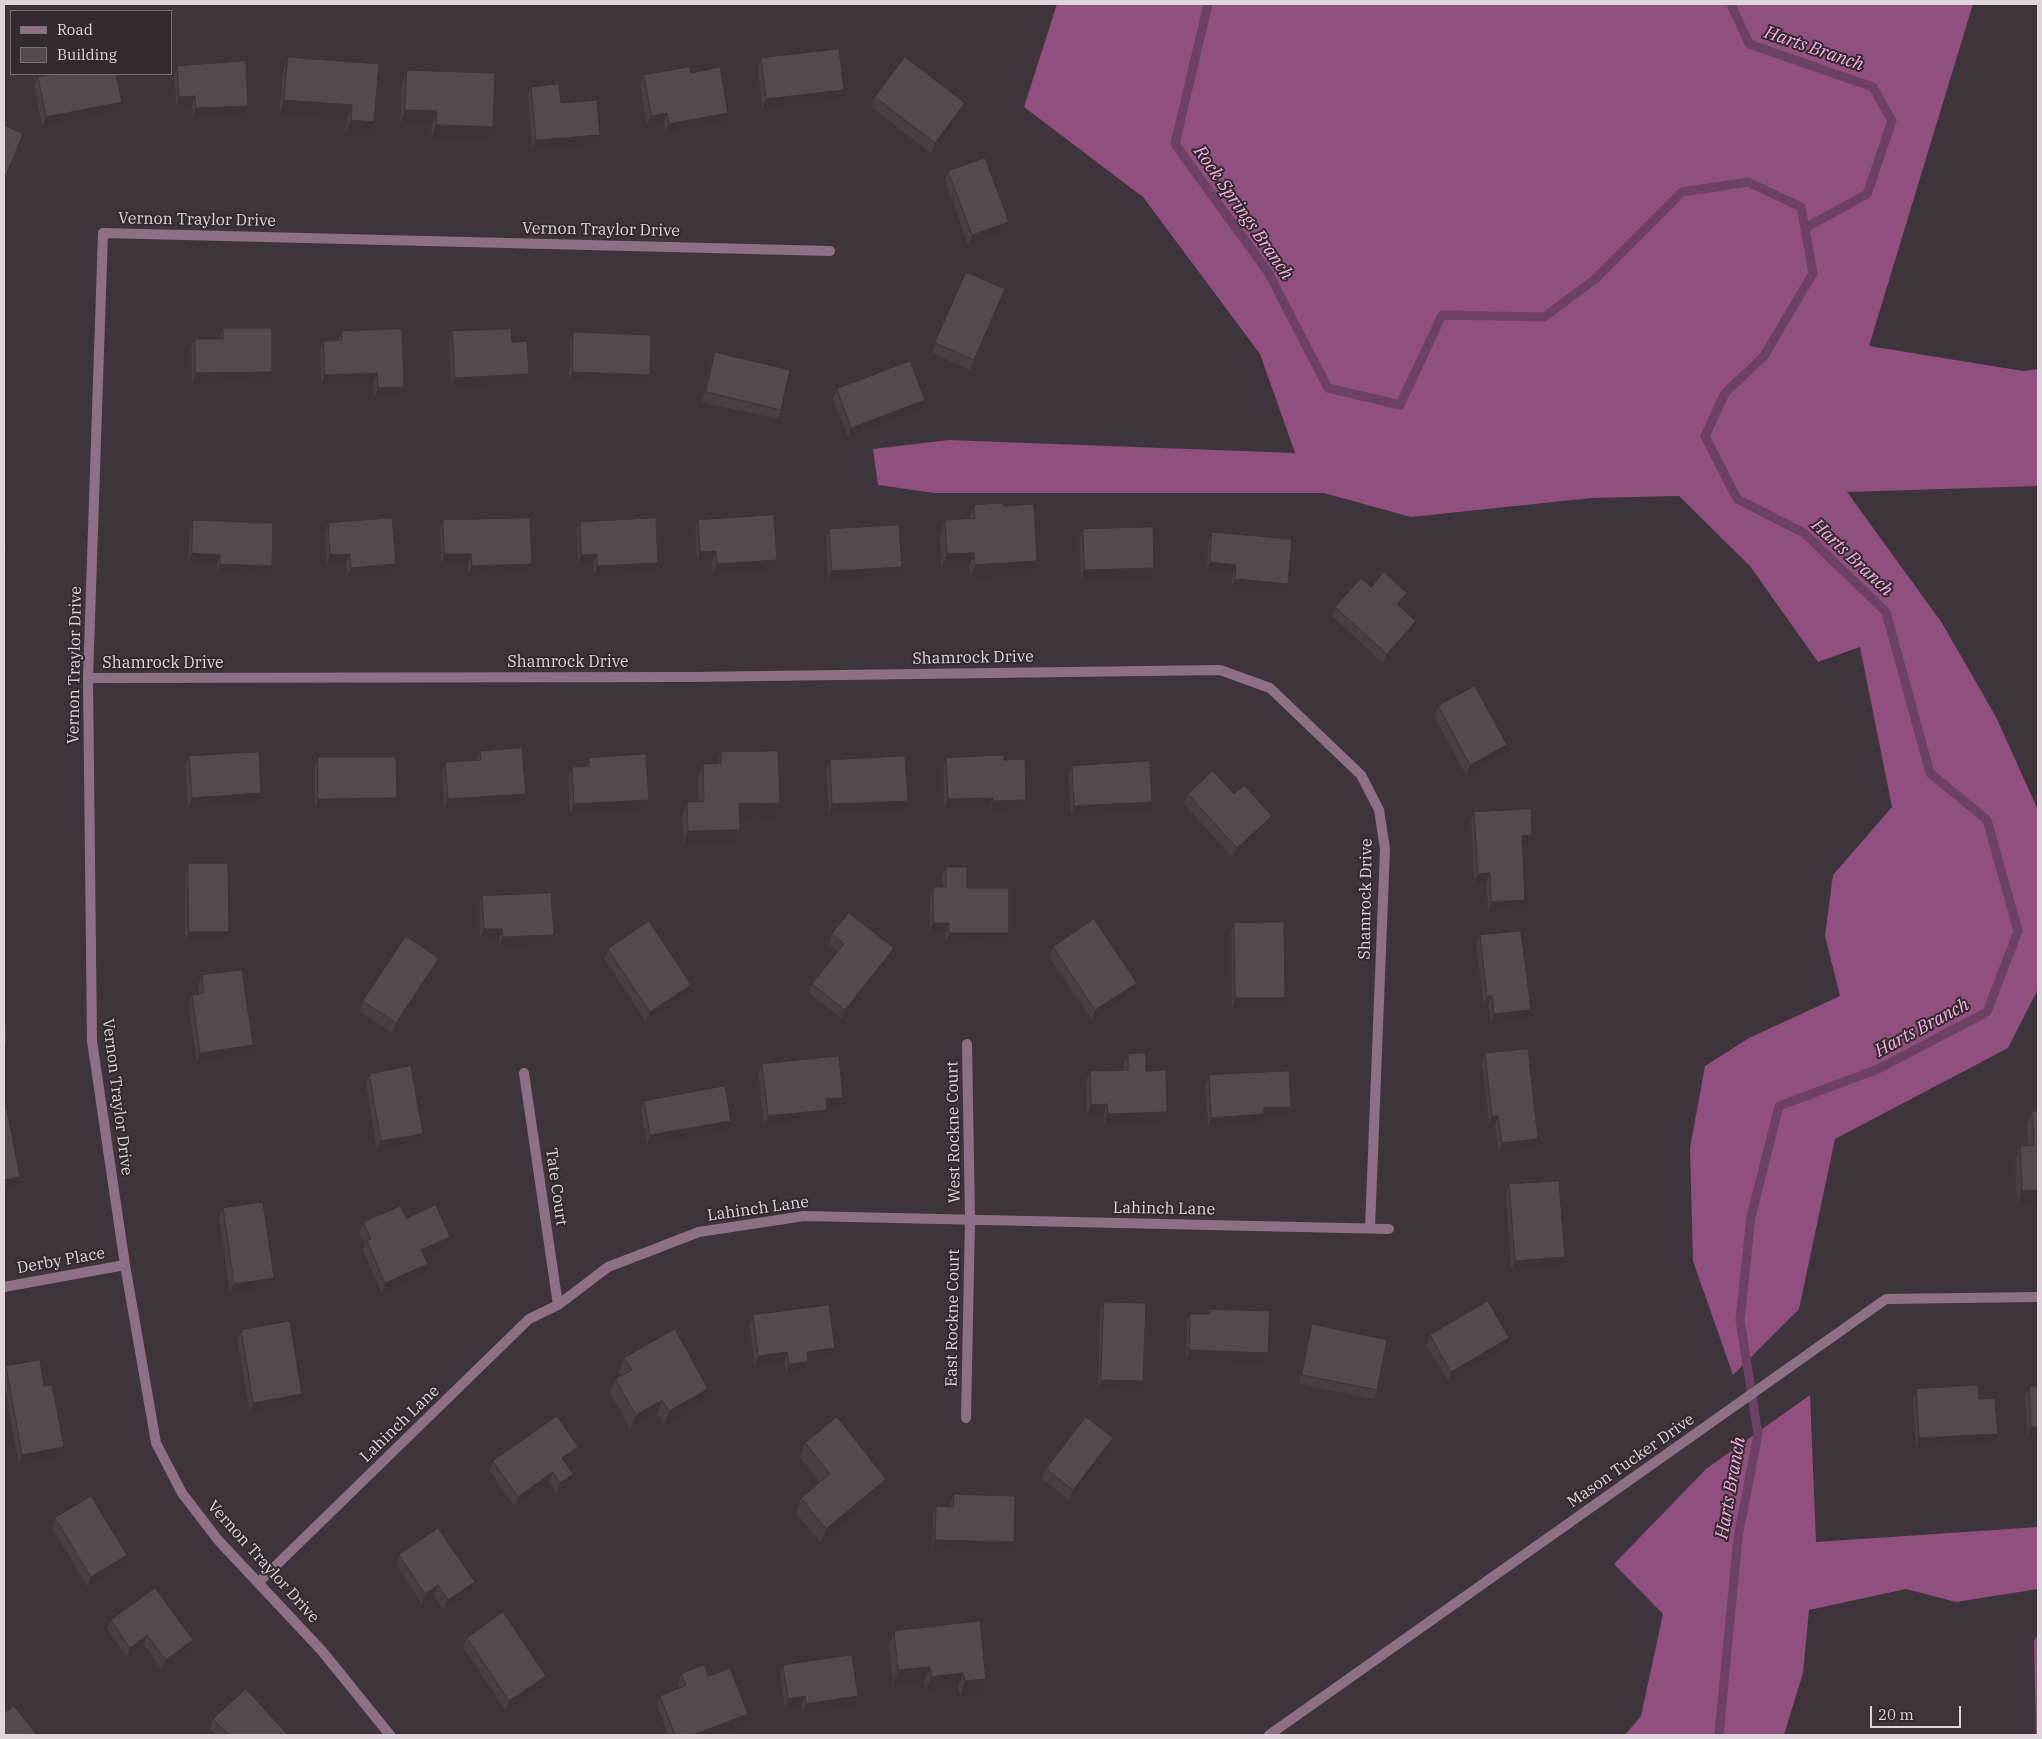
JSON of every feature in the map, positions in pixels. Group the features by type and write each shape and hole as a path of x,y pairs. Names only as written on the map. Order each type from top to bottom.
{"street":[{"name":"Vernon Traylor Drive","path":"390,1735 322,1650 260,1582 218,1540 182,1493 156,1443 125,1264 92,1041 88,678 103,233 830,251"},
{"name":"Shamrock Drive","path":"88,678 689,677 1220,670 1270,688 1361,775 1379,810 1385,849 1370,1228"},
{"name":"West Rockne Court","path":"967,1044 970,1219"},
{"name":"Tate Court","path":"524,1073 558,1305"},
{"name":"Lahinch Lane","path":"260,1582 529,1319 558,1305 608,1267 699,1232 804,1216 1389,1229"},
{"name":"East Rockne Court","path":"966,1418 970,1219"},
{"name":"Derby Place","path":"4,1287 125,1264"},
{"name":"Mason Tucker Drive","path":"1269,1735 1886,1299 2038,1297"}],"shaded area":[{"path":"1057,4 1973,4 1869,346 2023,371 2038,369 2038,486 1847,492 1942,623 1996,717 2038,810 2038,989 2008,1048 1835,1139 1799,1309 1733,1375 1693,1261 1690,1148 1705,1066 1749,1038 1840,996 1825,936 1833,875 1892,807 1860,647 1818,662 1750,566 1679,496 1591,498 1411,517 1324,493 934,493 878,485 873,449 949,440 1295,453 1260,354 1143,197 1024,107"},
{"path":"1810,1395 1816,1542 2038,1527 2038,1589 1956,1602 1906,1589 1809,1610 1803,1673 1784,1735 1625,1735 1641,1716 1663,1614 1614,1564 1706,1469"},
{"path":"2038,1635 2038,1735 2036,1735 2034,1641"}],"building":[{"path":"839,49 844,90 766,99 761,58"},
{"path":"288,57 379,64 374,122 351,120 352,105 284,100"},
{"path":"905,57 965,103 935,143 875,97"},
{"path":"246,61 248,106 196,108 195,96 179,97 177,66"},
{"path":"690,67 691,73 720,67 728,113 669,124 667,113 651,116 644,75"},
{"path":"407,70 495,73 493,127 436,125 437,111 405,110"},
{"path":"49,75 116,75 122,102 46,117 38,77"},
{"path":"559,84 561,103 597,100 600,135 536,140 531,87"},
{"path":"4,125 23,134 4,180"},
{"path":"985,158 1009,222 972,235 948,171"},
{"path":"966,272 1005,289 974,360 935,343"},
{"path":"223,328 272,328 272,372 195,373 195,339 223,339"},
{"path":"402,329 404,387 378,388 377,373 325,375 323,341 342,340 342,331"},
{"path":"511,329 512,342 527,341 529,374 455,378 452,331"},
{"path":"573,332 651,335 650,375 573,372"},
{"path":"715,352 790,370 781,410 706,392"},
{"path":"910,361 925,400 851,428 837,389"},
{"path":"1003,503 1003,506 1034,504 1037,561 975,565 974,553 947,554 945,520 975,518 974,505"},
{"path":"774,515 777,560 717,564 716,551 700,552 698,520"},
{"path":"4,517 6,550 4,551"},
{"path":"392,518 396,564 351,568 350,554 330,555 328,523"},
{"path":"530,518 532,564 472,566 471,554 444,554 443,520"},
{"path":"656,518 658,563 597,566 597,554 581,555 580,522"},
{"path":"193,520 273,523 272,566 220,564 220,555 192,553"},
{"path":"899,525 902,567 832,571 829,529"},
{"path":"1153,527 1154,568 1084,570 1083,529"},
{"path":"1212,532 1292,539 1288,584 1235,579 1236,565 1210,562"},
{"path":"1384,572 1407,593 1397,604 1416,621 1387,654 1335,607 1361,578 1371,587"},
{"path":"1475,686 1507,745 1470,765 1438,706"},
{"path":"522,748 526,794 448,799 445,762 481,760 480,751"},
{"path":"778,751 780,803 739,804 740,830 688,831 687,802 704,801 703,764 721,763 721,752"},
{"path":"259,752 261,793 192,798 189,756"},
{"path":"646,754 649,800 574,804 572,767 589,766 589,758"},
{"path":"1004,755 1004,760 1025,759 1026,800 993,801 993,798 948,799 946,758"},
{"path":"905,756 908,801 832,804 830,760"},
{"path":"318,757 396,757 397,798 318,799"},
{"path":"1150,761 1152,802 1074,806 1072,766"},
{"path":"1213,771 1234,794 1244,785 1272,816 1237,848 1188,794"},
{"path":"1531,809 1532,835 1522,836 1525,900 1491,902 1490,873 1478,874 1474,812"},
{"path":"188,863 228,863 229,932 189,932"},
{"path":"946,867 967,867 967,888 1009,888 1009,933 949,933 949,923 933,923 933,887 946,887"},
{"path":"551,893 554,935 503,937 502,929 484,929 482,896"},
{"path":"849,913 894,948 845,1010 812,984 844,944 832,934"},
{"path":"1094,919 1137,983 1095,1010 1053,947"},
{"path":"649,921 691,985 650,1012 608,949"},
{"path":"1284,922 1285,998 1235,998 1234,923"},
{"path":"1521,931 1531,1010 1494,1014 1492,996 1487,996 1480,935"},
{"path":"406,936 439,958 396,1023 363,1001"},
{"path":"242,970 253,1045 200,1053 192,995 204,993 202,975"},
{"path":"4,1007 7,1042 4,1042"},
{"path":"1528,1049 1538,1139 1502,1143 1498,1116 1492,1116 1485,1053"},
{"path":"1146,1053 1146,1071 1166,1070 1167,1112 1108,1114 1107,1104 1091,1105 1090,1071 1128,1070 1128,1054"},
{"path":"839,1056 843,1098 826,1099 827,1110 768,1116 762,1064"},
{"path":"411,1066 423,1134 381,1141 369,1074"},
{"path":"1289,1071 1291,1107 1264,1108 1264,1114 1211,1118 1209,1075"},
{"path":"725,1086 731,1121 650,1135 644,1101"},
{"path":"4,1110 7,1110 20,1177 4,1180"},
{"path":"2032,1111 2038,1111 2038,1190 2022,1191 2020,1146 2034,1145"},
{"path":"1559,1181 1565,1257 1515,1261 1509,1184"},
{"path":"263,1202 274,1278 234,1284 223,1208"},
{"path":"436,1205 450,1237 421,1250 428,1264 385,1283 367,1241 371,1239 363,1222 400,1206 406,1218"},
{"path":"1488,1301 1509,1338 1451,1372 1430,1335"},
{"path":"1104,1302 1146,1303 1143,1381 1101,1380"},
{"path":"829,1305 835,1348 807,1352 808,1362 789,1364 787,1352 758,1356 753,1315"},
{"path":"1209,1309 1270,1311 1268,1353 1189,1350 1190,1314 1209,1314"},
{"path":"290,1321 302,1394 253,1403 241,1330"},
{"path":"1312,1324 1387,1340 1377,1390 1302,1375"},
{"path":"675,1329 708,1389 669,1411 662,1400 636,1415 615,1379 632,1370 624,1358"},
{"path":"40,1360 44,1386 52,1385 64,1447 22,1455 6,1366"},
{"path":"1978,1385 1979,1399 1995,1398 1998,1434 1919,1438 1916,1389"},
{"path":"2038,1386 2038,1427 2031,1427 2029,1387"},
{"path":"557,1416 578,1447 562,1458 573,1474 560,1483 553,1472 518,1497 493,1461"},
{"path":"837,1417 886,1479 826,1529 801,1498 830,1474 805,1443"},
{"path":"1086,1417 1113,1438 1073,1490 1046,1469"},
{"path":"954,1494 1015,1496 1014,1542 935,1540 936,1506 953,1507"},
{"path":"91,1496 127,1555 91,1577 55,1518"},
{"path":"438,1528 475,1582 448,1600 438,1585 425,1594 399,1555"},
{"path":"155,1588 193,1640 166,1660 147,1635 130,1648 111,1620"},
{"path":"503,1612 546,1676 509,1701 467,1638"},
{"path":"980,1621 986,1679 965,1681 963,1673 931,1677 930,1667 898,1670 894,1631"},
{"path":"852,1655 858,1696 806,1704 805,1696 788,1699 783,1665"},
{"path":"704,1665 708,1676 730,1668 748,1714 693,1735 675,1735 660,1696 686,1685 681,1674"},
{"path":"246,1689 288,1735 229,1735 213,1719"},
{"path":"14,1706 37,1735 4,1735 4,1713"}],"waterway":[{"name":"Harts Branch","path":"1208,4 1175,144 1268,272 1328,388 1400,405 1442,315 1544,317 1594,280 1682,192 1748,182 1801,207 1813,273 1764,356 1725,393 1705,436 1737,499 1804,533 1886,612 1930,773 1987,820 2018,931 1987,1012 1878,1069 1779,1106 1751,1217 1740,1320 1758,1434 1738,1537 1719,1735"},
{"name":"Harts Branch","path":"1731,4 1749,44 1873,87 1892,121 1867,194 1805,228"}],"water label":[{"name":"Rock Springs Branch","path":"1243,213"}]}
